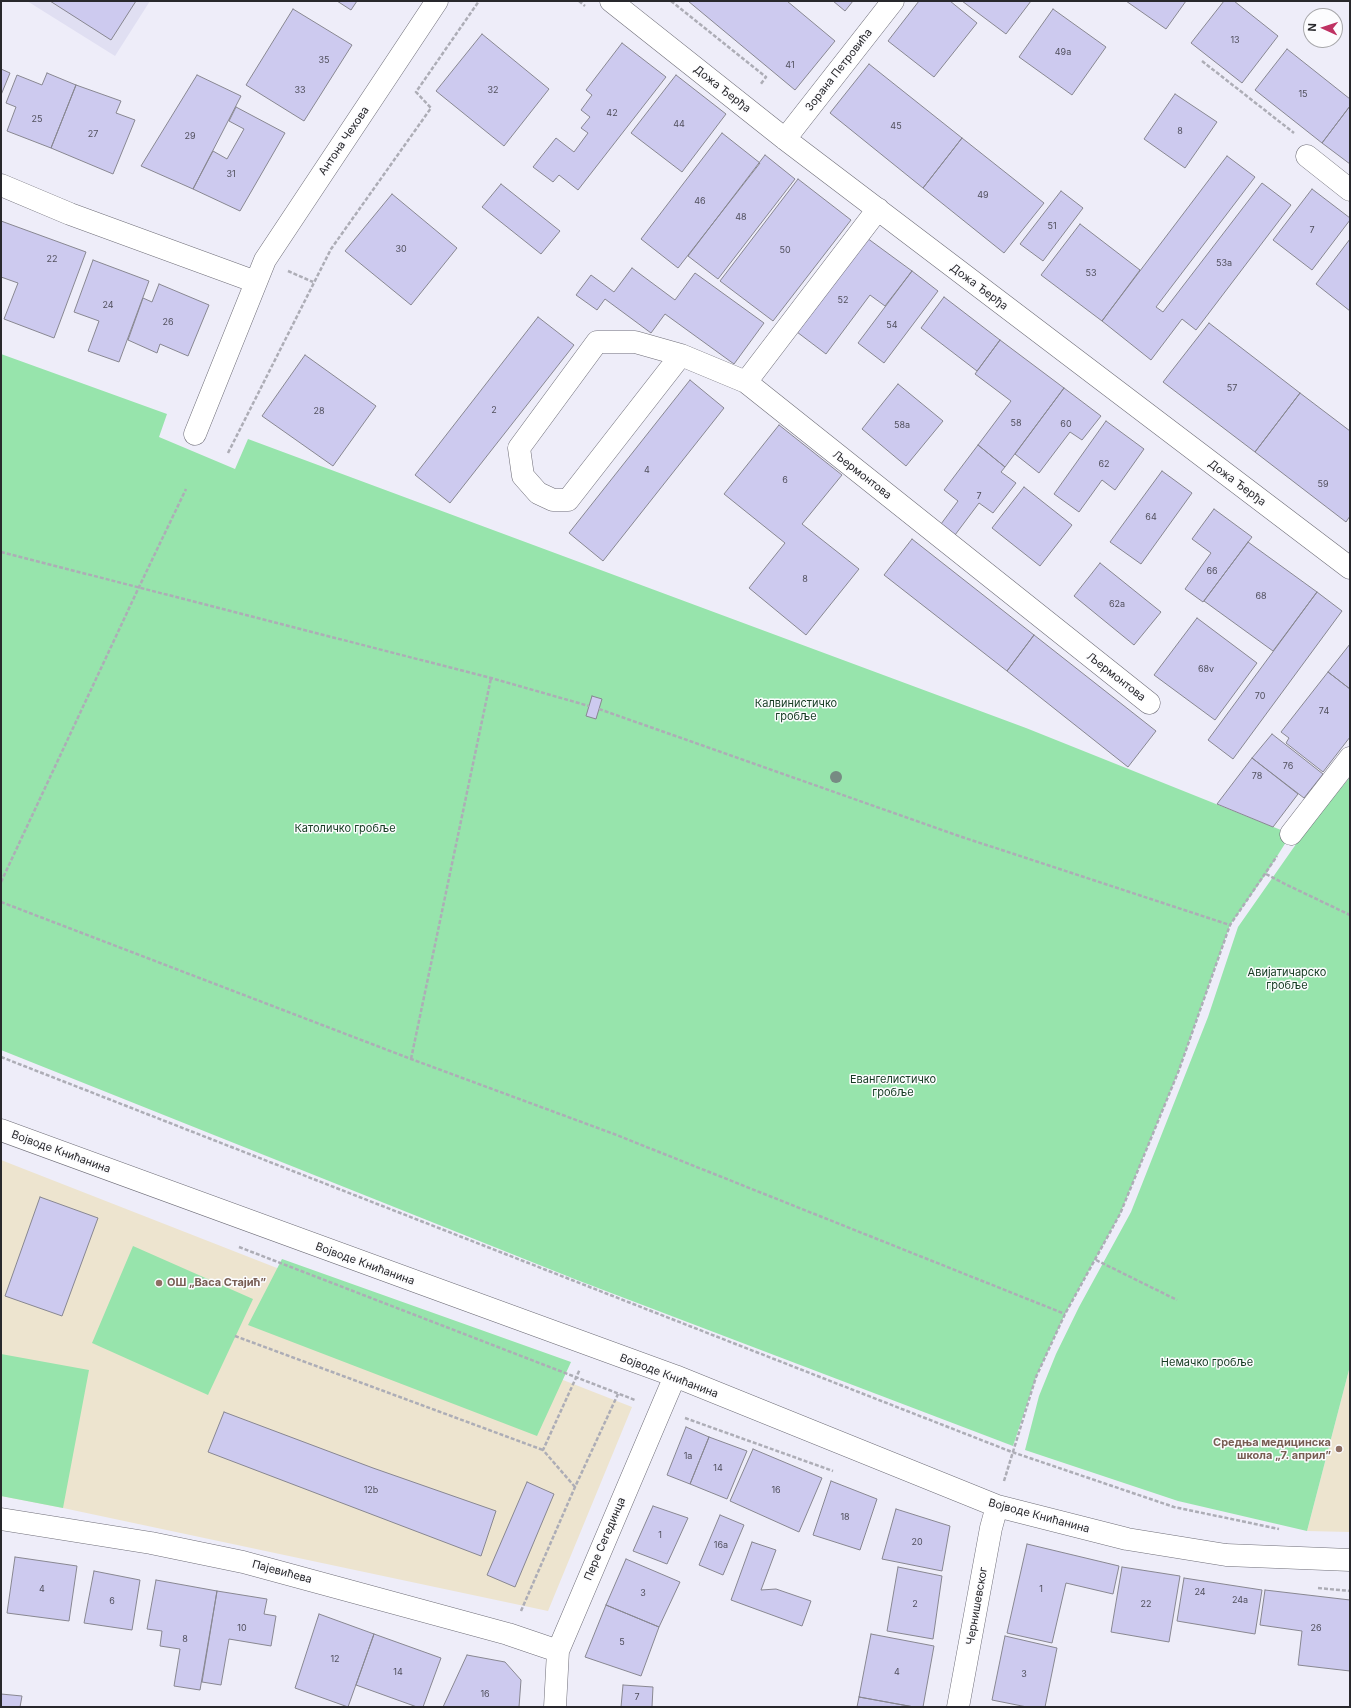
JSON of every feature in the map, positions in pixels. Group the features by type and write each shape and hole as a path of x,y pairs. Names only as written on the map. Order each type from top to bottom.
{"street":[{"name":"Антона Чехова","path":"195,434 265,260 437,1"},
{"name":"Дожа Ђерђа","path":"611,1 785,139 1350,568"},
{"name":"Зорана Петровића","path":"785,139 893,1"},
{"path":"1308,156 1350,190"},
{"path":"1,185 70,214 256,282"},
{"path":"746,382 878,210"},
{"name":"Љермонтова","path":"681,355 568,500 553,500 538,493 523,476 519,448 597,342 635,342 681,355 746,382 1149,703"},
{"path":"1291,834 1350,758"},
{"name":"Војводе Книћанина","path":"1,1130 674,1376 997,1506 1127,1539 1226,1556 1350,1560"},
{"name":"Пере Сегединца","path":"555,1707 558,1651 674,1376"},
{"name":"Чернишевског","path":"958,1707 991,1528 997,1506"},
{"name":"Пајевићева","path":"1,1520 151,1543 243,1562 508,1634 558,1651"}],"path":[{"path":"228,452 331,249 431,108 416,92 479,1"},
{"path":"1202,60 1313,148 1308,156"},
{"path":"1,882 186,489"},
{"path":"1,552 491,678 589,706"},
{"path":"411,1059 491,678"},
{"path":"599,709 959,836 1230,925"},
{"path":"997,1506 1012,1452 1036,1377 1065,1314 1120,1214 1179,1070 1230,925 1266,874 1291,834"},
{"path":"1266,874 1350,915"},
{"path":"1,902 411,1059 614,1134 1065,1314"},
{"path":"1,1057 1012,1452 1174,1507 1280,1529"},
{"path":"1096,1260 1177,1300"},
{"path":"235,1336 543,1450 575,1487"},
{"path":"543,1450 581,1366"},
{"path":"525,1606 575,1487 618,1394"}],"shaded area":[{"path":"27,1 150,1 115,56"},
{"name":"ОШ „Васа Стајић”","path":"1,1160 632,1407 548,1611 1,1496"},
{"name":"Средња медицинска школа „7. април”","path":"1350,1366 1350,1532 1307,1531"}],"green space":[{"path":"1,354 167,414 159,437 235,469 248,439 1026,728 1291,834 1266,874 1230,925 1179,1070 1120,1214 1065,1314 1036,1377 1013,1446 577,1280 1,1050"},
{"name":"Немачко гробље","path":"1350,777 1350,1366 1307,1531 1178,1501 1025,1450 1039,1396 1056,1354 1079,1307 1131,1212 1208,1017 1238,927 1301,837"},
{"path":"133,1246 253,1299 208,1395 92,1343"},
{"path":"282,1259 571,1362 537,1436 248,1325"},
{"path":"1,1354 89,1370 63,1508 1,1496"}],"building":[{"path":"50,1 136,1 111,40"},
{"path":"337,1 357,1 351,10"},
{"path":"688,1 787,1 835,41 795,90"},
{"path":"833,1 853,1 845,11"},
{"path":"919,1 950,1 977,23 934,77 888,41"},
{"path":"962,1 1031,1 1006,34"},
{"path":"1126,1 1186,1 1166,29"},
{"path":"1224,1 1234,1 1278,36 1242,83 1191,43"},
{"path":"293,9 352,45 304,121 246,85"},
{"path":"1053,9 1106,47 1072,95 1019,57"},
{"path":"482,34 549,89 504,146 436,91"},
{"path":"622,43 666,77 578,190 559,175 553,182 533,167 556,138 574,152 588,133 581,128 590,117 581,110 592,95 586,90"},
{"path":"1287,49 1350,99 1350,106 1322,143 1255,90"},
{"path":"869,64 962,138 923,188 830,113"},
{"path":"1,69 10,73 1,95"},
{"path":"47,73 76,85 51,148 7,131 16,107 6,103 17,75 42,85"},
{"path":"197,75 241,96 193,189 141,166"},
{"path":"676,75 726,114 682,172 631,133"},
{"path":"76,85 121,101 116,113 135,120 113,174 51,148"},
{"path":"1175,94 1217,122 1185,168 1144,139"},
{"path":"1350,106 1350,164 1322,143"},
{"path":"236,107 285,133 240,211 193,189 213,151 227,159 244,129 229,121"},
{"path":"722,133 760,163 678,268 641,239"},
{"path":"962,138 1044,203 1004,253 923,188"},
{"path":"765,155 795,179 718,279 688,256"},
{"path":"1227,156 1255,177 1156,307 1163,312 1262,183 1291,205 1196,330 1182,319 1151,360 1102,321"},
{"path":"798,179 851,220 773,321 720,281"},
{"path":"501,184 560,231 541,254 482,207"},
{"path":"1312,189 1350,218 1350,220 1312,270 1273,240"},
{"path":"1061,191 1083,208 1043,261 1020,244"},
{"path":"392,194 457,248 411,305 345,251"},
{"path":"1,221 86,252 54,338 4,319 18,283 1,277"},
{"path":"1080,224 1140,270 1102,321 1041,275"},
{"path":"867,238 912,271 885,306 870,295 826,354 797,332"},
{"path":"1350,239 1350,311 1316,284"},
{"path":"93,260 149,281 119,362 88,351 99,321 74,312"},
{"path":"632,268 675,300 695,273 764,323 734,364 665,314 651,333 605,299 597,310 576,295 591,275 614,292"},
{"path":"912,271 938,291 884,363 858,343"},
{"path":"159,284 209,305 188,356 160,344 157,353 128,340 143,298 152,302"},
{"path":"944,297 1000,340 977,371 921,328"},
{"path":"538,317 574,345 450,503 415,475"},
{"path":"1209,323 1300,393 1255,452 1163,382"},
{"path":"1000,340 1064,388 1005,467 978,445 1011,401 975,374"},
{"path":"305,355 376,406 333,466 262,416"},
{"path":"690,380 724,408 603,561 569,533"},
{"path":"898,384 943,421 906,466 862,429"},
{"path":"1064,388 1101,416 1082,440 1070,432 1039,473 1015,454"},
{"path":"1300,393 1350,431 1350,516 1346,522 1255,452"},
{"path":"1106,421 1144,449 1115,490 1102,480 1079,512 1054,494"},
{"path":"779,425 842,475 802,524 859,569 806,635 749,588 785,543 724,494"},
{"path":"978,445 1005,467 1001,472 1016,483 993,513 979,503 955,535 941,524 958,501 944,490"},
{"path":"1162,471 1192,493 1141,564 1110,542"},
{"path":"1024,487 1072,525 1040,566 992,528"},
{"path":"1214,509 1252,537 1203,602 1185,589 1211,553 1192,539"},
{"path":"912,539 1034,635 1007,671 884,575"},
{"path":"1248,542 1317,592 1273,651 1204,601"},
{"path":"1100,563 1161,612 1134,645 1074,596"},
{"path":"1317,592 1342,611 1233,759 1208,740"},
{"path":"1197,618 1257,663 1215,720 1154,675"},
{"path":"1034,635 1156,731 1128,767 1007,671"},
{"path":"1350,644 1350,689 1328,672"},
{"path":"1328,672 1350,689 1350,737 1323,772 1286,743 1289,738 1281,732"},
{"path":"592,696 602,699 596,719 586,716"},
{"path":"1272,734 1323,774 1304,798 1252,758"},
{"path":"1252,758 1298,794 1273,827 1217,804"},
{"path":"40,1197 98,1218 62,1316 5,1296"},
{"path":"224,1412 373,1468 496,1511 481,1556 208,1452"},
{"path":"686,1427 709,1437 690,1484 667,1475"},
{"path":"709,1437 747,1451 727,1499 690,1484"},
{"path":"753,1449 822,1478 799,1532 730,1501"},
{"path":"831,1481 877,1499 860,1550 813,1535"},
{"path":"527,1482 554,1494 515,1587 487,1575"},
{"path":"653,1506 688,1518 667,1564 633,1551"},
{"path":"896,1509 950,1526 942,1571 882,1559"},
{"path":"720,1515 744,1525 723,1575 699,1565"},
{"path":"752,1542 776,1550 761,1590 776,1589 811,1601 802,1626 731,1600"},
{"path":"1027,1544 1119,1566 1113,1594 1066,1583 1052,1643 1007,1633"},
{"path":"15,1557 77,1566 69,1621 7,1613"},
{"path":"626,1559 680,1582 659,1627 606,1605"},
{"path":"898,1567 942,1576 933,1639 887,1631"},
{"path":"1122,1567 1180,1576 1169,1642 1111,1632"},
{"path":"94,1571 140,1580 132,1630 84,1623"},
{"path":"1184,1578 1262,1590 1255,1634 1177,1621"},
{"path":"156,1580 217,1591 200,1690 174,1686 180,1649 160,1646 162,1631 147,1629"},
{"path":"1265,1590 1350,1600 1350,1671 1298,1665 1302,1631 1260,1625"},
{"path":"217,1591 267,1599 264,1614 276,1616 271,1646 229,1639 221,1685 202,1682"},
{"path":"606,1605 659,1627 641,1676 585,1657"},
{"path":"319,1614 374,1634 348,1707 295,1688"},
{"path":"374,1634 441,1658 423,1707 417,1707 356,1685"},
{"path":"871,1634 934,1646 923,1707 914,1707 859,1697"},
{"path":"1005,1636 1057,1648 1045,1707 1027,1707 992,1700"},
{"path":"467,1655 505,1662 521,1680 519,1707 443,1707"},
{"path":"623,1685 653,1687 652,1707 621,1707"},
{"path":"1,1694 22,1696 20,1707 1,1707"},
{"path":"859,1697 914,1707 857,1707"}],"place":[{"name":"ОШ „Васа Стајић”","path":"159,1283"},
{"name":"Средња медицинска школа „7. април”","path":"1339,1449"}],"park label":[{"name":"Калвинистичко гробље","path":"796,710"},
{"name":"Католичко гробље","path":"345,829"},
{"name":"Авијатичарско гробље","path":"1287,979"},
{"name":"Евангелистичко гробље","path":"893,1086"}]}
